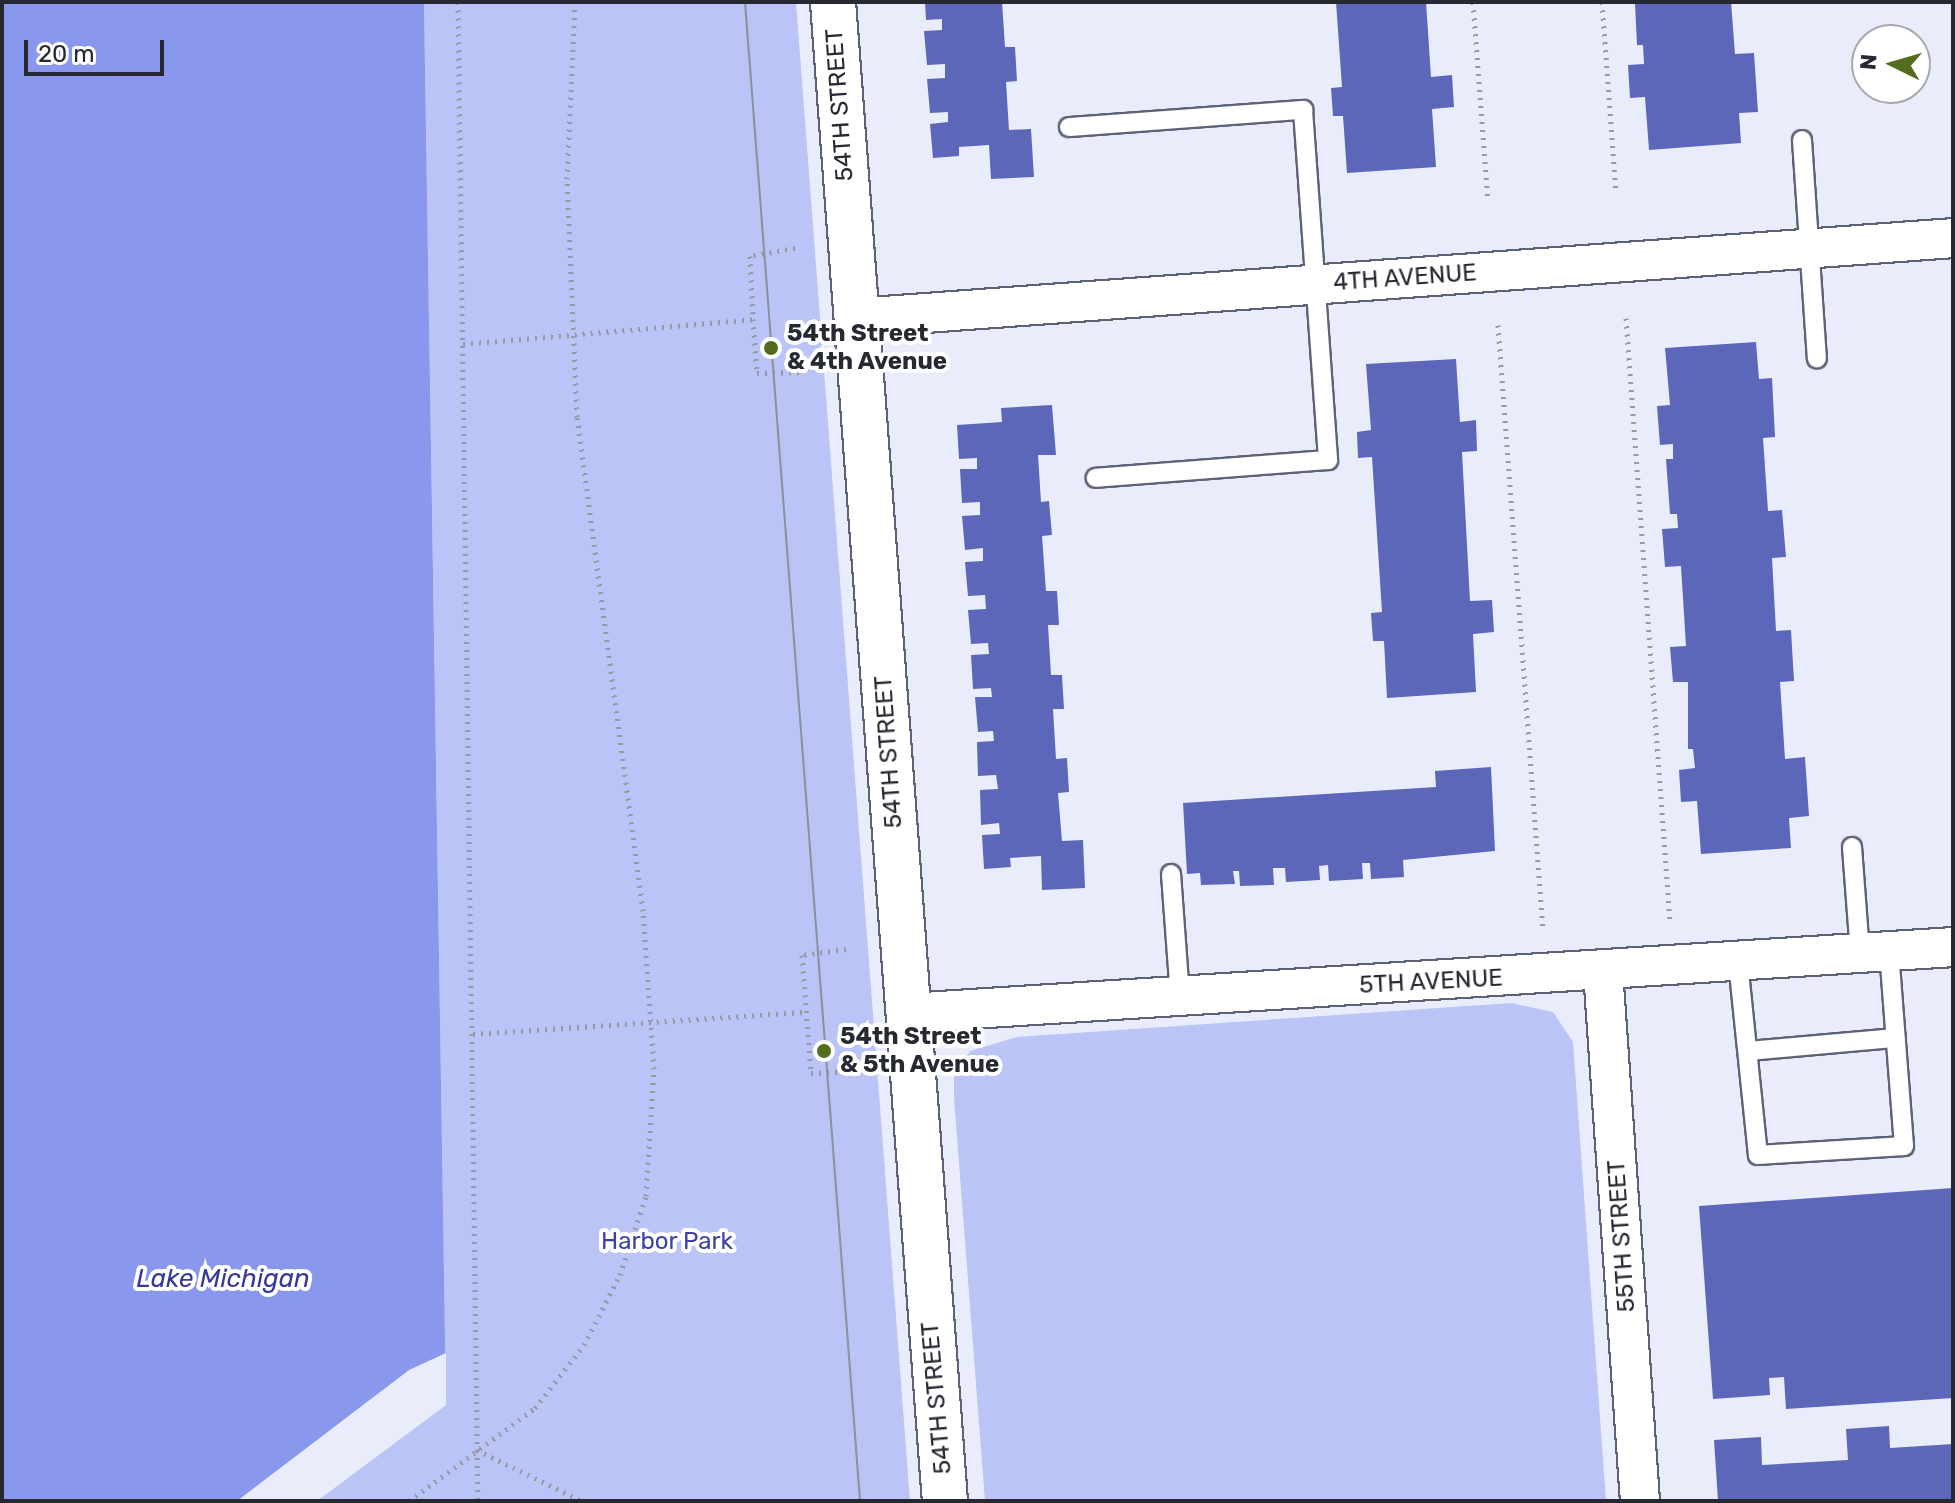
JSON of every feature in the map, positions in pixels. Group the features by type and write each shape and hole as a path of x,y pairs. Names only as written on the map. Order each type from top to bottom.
{"street":[{"name":"54TH STREET","path":"833,2 945,1501"},
{"name":"4TH AVENUE","path":"857,318 1953,238"},
{"name":"5TH AVENUE","path":"908,1013 1953,947"},
{"name":"55TH STREET","path":"1603,971 1640,1501"}],"lane":[{"path":"1069,127 1303,110 1328,460 1096,478"},
{"path":"1802,140 1817,358"},
{"path":"1738,962 1758,1155 1904,1146 1895,1038 1852,847"},
{"path":"1171,874 1180,997"},
{"path":"1749,1051 1895,1038"}],"path":[{"path":"458,2 478,1501"},
{"path":"409,1501 535,1408 584,1345 620,1275 646,1196 654,1069 643,911 577,417 567,179 575,2"},
{"path":"1473,2 1488,200"},
{"path":"1602,2 1616,191"},
{"path":"795,248 750,256 753,319 757,373 803,372"},
{"path":"1626,318 1673,966"},
{"path":"463,344 753,319"},
{"path":"1498,325 1547,975"},
{"path":"846,949 802,955 806,1012 811,1073 856,1071"},
{"path":"473,1034 806,1012"},
{"path":"477,1450 582,1501"}],"green space":[{"name":"Harbor Park","path":"424,2 796,2 910,1501 310,1501 446,1400"},
{"path":"1511,1003 1553,1012 1573,1042 1606,1501 985,1501 954,1098 954,1078 970,1051 1017,1037"}],"water":[{"name":"Lake Michigan","path":"2,2 424,2 446,1400 310,1501 2,1501"}],"pier":[{"path":"446,1353 446,1405 317,1501 237,1501 409,1370"}],"building":[{"path":"925,2 1002,2 1005,47 1015,47 1017,81 1006,82 1009,130 1031,129 1034,177 991,179 989,145 959,147 959,156 933,158 930,124 948,122 948,112 930,113 927,79 945,78 945,64 927,65 924,31 942,30 942,19 926,20"},
{"path":"1336,2 1426,2 1431,77 1452,75 1454,107 1432,109 1436,167 1347,173 1343,116 1333,116 1331,88 1342,87"},
{"path":"1731,2 1735,54 1754,53 1758,112 1739,113 1741,143 1649,150 1645,97 1630,98 1628,65 1644,64 1643,45 1637,45 1635,4"},
{"path":"1756,342 1759,379 1772,378 1775,437 1763,438 1768,511 1782,510 1786,557 1772,558 1776,631 1791,630 1794,681 1780,682 1785,759 1805,757 1809,816 1789,818 1791,848 1701,854 1697,801 1681,802 1679,770 1695,768 1693,749 1688,749 1688,682 1673,682 1670,647 1686,646 1681,566 1665,567 1662,529 1678,528 1677,514 1670,514 1666,459 1673,459 1673,444 1660,445 1657,406 1670,405 1665,348"},
{"path":"1456,359 1460,422 1476,420 1477,451 1462,452 1470,601 1492,600 1494,632 1473,634 1476,692 1387,698 1384,641 1373,641 1371,613 1382,612 1372,457 1358,458 1357,432 1371,430 1366,364"},
{"path":"1052,405 1056,455 1038,455 1041,502 1049,501 1052,535 1042,536 1046,591 1057,591 1059,625 1048,625 1051,675 1062,675 1064,709 1053,709 1056,759 1067,758 1069,792 1058,793 1062,841 1083,840 1085,888 1042,890 1041,856 1010,858 1011,867 984,869 982,835 1000,834 999,823 981,825 980,790 998,789 996,775 978,776 977,742 994,741 993,731 978,732 975,697 992,697 991,688 973,689 971,655 989,654 988,643 971,644 968,610 986,609 985,595 968,596 965,562 983,561 983,548 965,550 962,516 980,515 980,502 962,503 960,469 977,469 977,458 959,459 957,425 1002,422 1001,408"},
{"path":"1491,767 1495,851 1403,860 1404,877 1371,879 1370,863 1362,863 1363,879 1329,881 1328,865 1319,866 1320,880 1286,882 1285,868 1273,868 1274,885 1240,886 1239,871 1233,871 1235,884 1201,885 1200,873 1187,874 1183,803 1436,787 1435,771"},
{"path":"1953,1188 1953,1398 1786,1409 1784,1377 1769,1378 1770,1395 1713,1399 1699,1206"},
{"path":"1889,1426 1890,1448 1953,1444 1953,1501 1718,1501 1714,1440 1761,1437 1762,1465 1848,1460 1846,1429"}],"tram line":[{"path":"745,2 860,1501"}],"place":[{"name":"54th Street & 4th Avenue","path":"771,348"},
{"name":"54th Street & 5th Avenue","path":"824,1051"}]}
